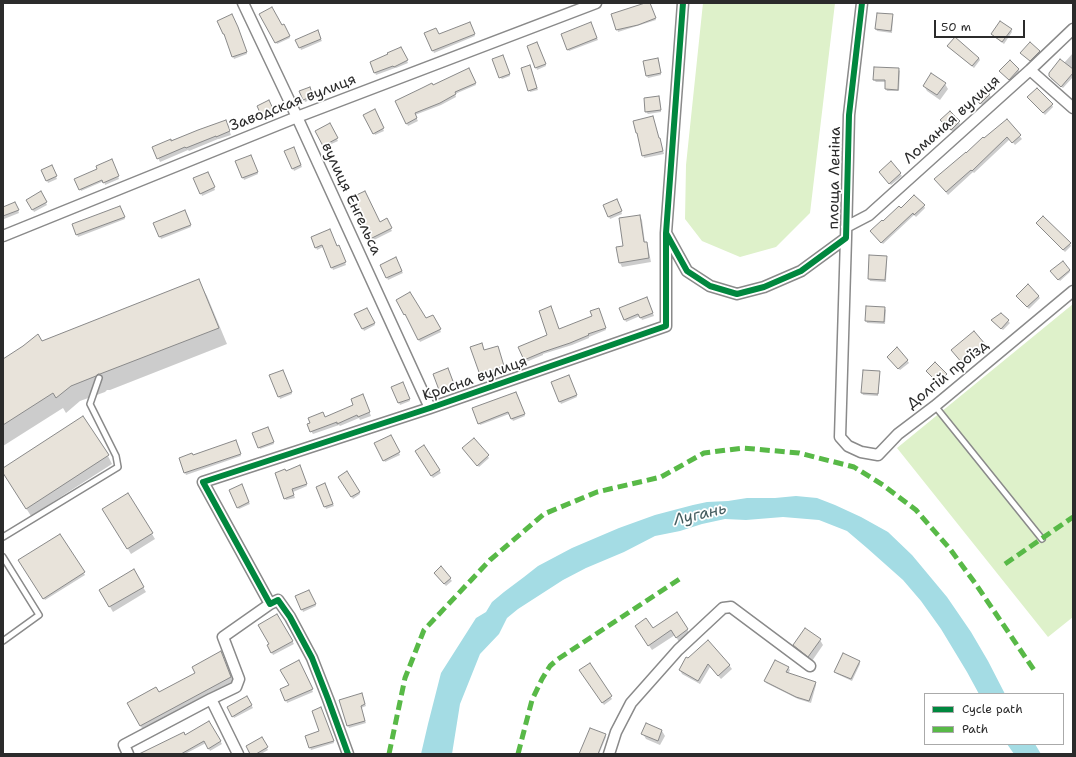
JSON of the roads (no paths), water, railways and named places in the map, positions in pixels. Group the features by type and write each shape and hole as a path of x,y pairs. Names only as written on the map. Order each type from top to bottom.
{"street":[{"name":"вулиця Енгельса","path":"243,3 297,117 430,408"},
{"name":"Заводская вулиця","path":"3,236 297,117 596,3"},
{"path":"666,233 683,3"},
{"name":"площа Леніна","path":"666,233 687,271 710,286 737,294 764,287 801,271 846,232 849,115 862,3"},
{"name":"Ломаная вулиця","path":"846,232 869,215 1030,70 1073,28"},
{"path":"1030,70 1073,108"},
{"name":"Долгій проїзд","path":"846,232 840,437 848,446 861,452 878,455 898,434 935,406 1073,291"},
{"name":"Красна вулиця","path":"270,604 203,482 430,408 666,326 666,233"},
{"path":"126,749 211,699 236,687 239,679 223,637 278,600 290,617 312,658 348,754"},
{"path":"609,754 616,732 631,703 678,650 724,608 731,607 810,666"},
{"path":"211,699 238,754"}],"lane":[{"path":"3,537 118,467 116,456 90,404 99,378"},
{"path":"935,406 1042,539"},
{"path":"3,557 39,615 3,641"}],"water":[{"name":"Лугань","path":"796,496 817,498 861,517 888,532 912,555 947,597 971,632 1004,693 978,693 941,629 921,601 903,580 847,531 819,520 783,517 746,520 725,519 655,536 563,580 518,609 507,618 499,634 480,654 460,704 452,754 421,754 441,673 476,618 486,612 492,602 538,566 572,548 619,528 655,515 707,502 747,498"},
{"path":"1008,745 1036,745 1041,754 1014,754"}]}
